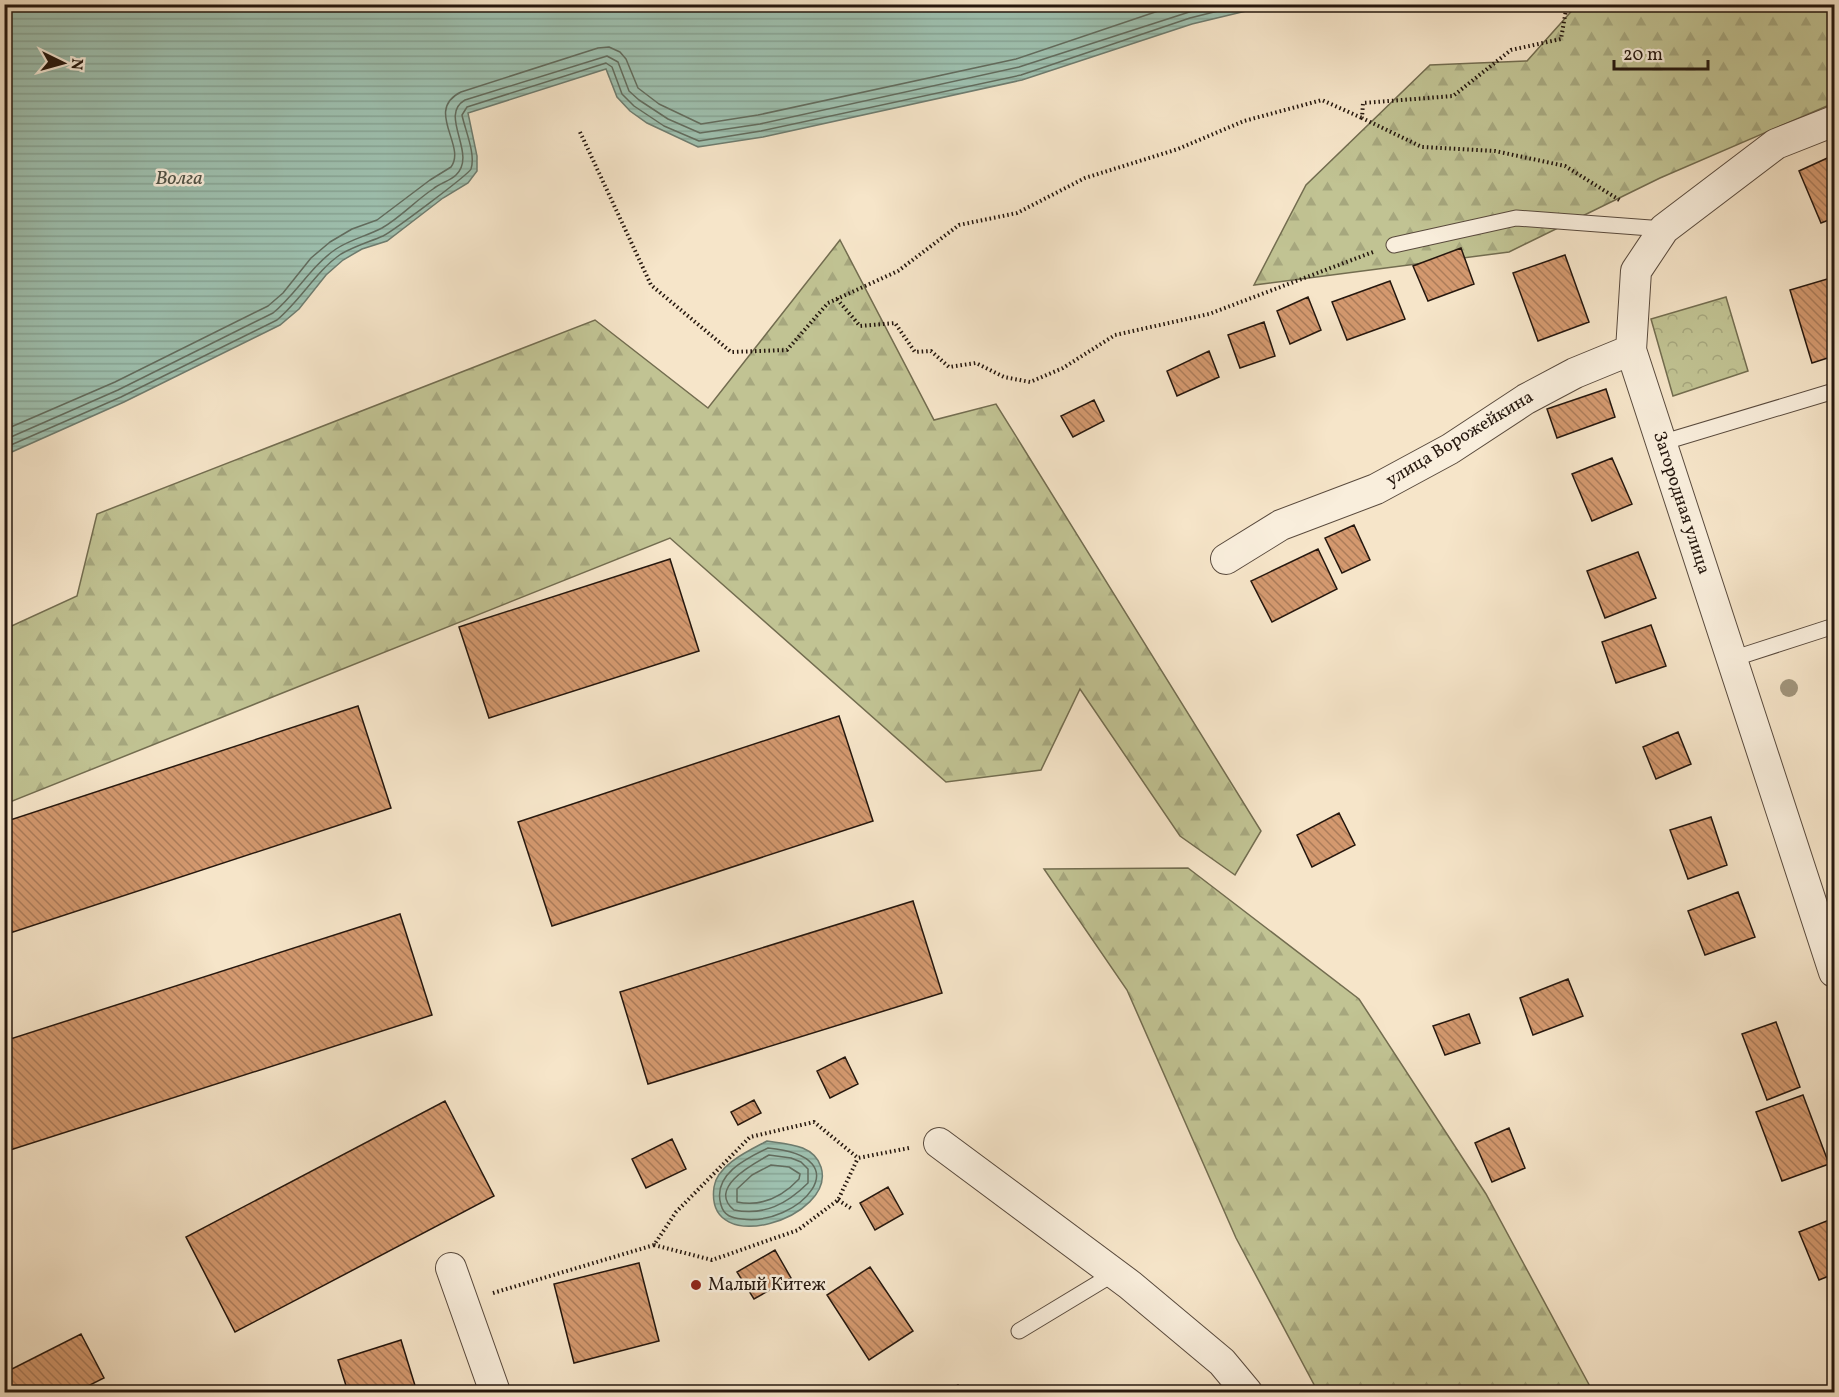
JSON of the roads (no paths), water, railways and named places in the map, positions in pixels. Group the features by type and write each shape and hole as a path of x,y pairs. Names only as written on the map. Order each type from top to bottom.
{"street":[{"name":"Загородная улица","path":"1834,121 1776,144 1669,225 1636,271 1631,350 1834,972"},
{"name":"улица Ворожейкина","path":"1226,560 1281,525 1376,489 1450,449 1526,399 1575,373 1631,350"},
{"path":"939,1143 1115,1273 1222,1362 1247,1392"},
{"path":"451,1268 495,1392"}],"lane":[{"path":"1394,245 1516,218 1669,225"},
{"path":"1661,443 1834,391"},
{"path":"1732,659 1834,626"},
{"path":"1019,1330 1115,1273"}],"water":[{"name":"Волга","path":"4,5 1271,5 1192,24 1022,80 763,137 698,147 647,123 630,111 617,97 606,69 468,113 477,156 477,171 468,183 443,198 387,241 362,249 343,260 326,275 299,309 280,325 124,402 5,455"},
{"path":"767,1141 791,1144 806,1149 817,1159 821,1167 821,1185 810,1202 792,1215 770,1224 748,1226 729,1222 716,1209 714,1187 716,1179 727,1165"}],"place":[{"name":"Малый Китеж","path":"696,1285"}]}
